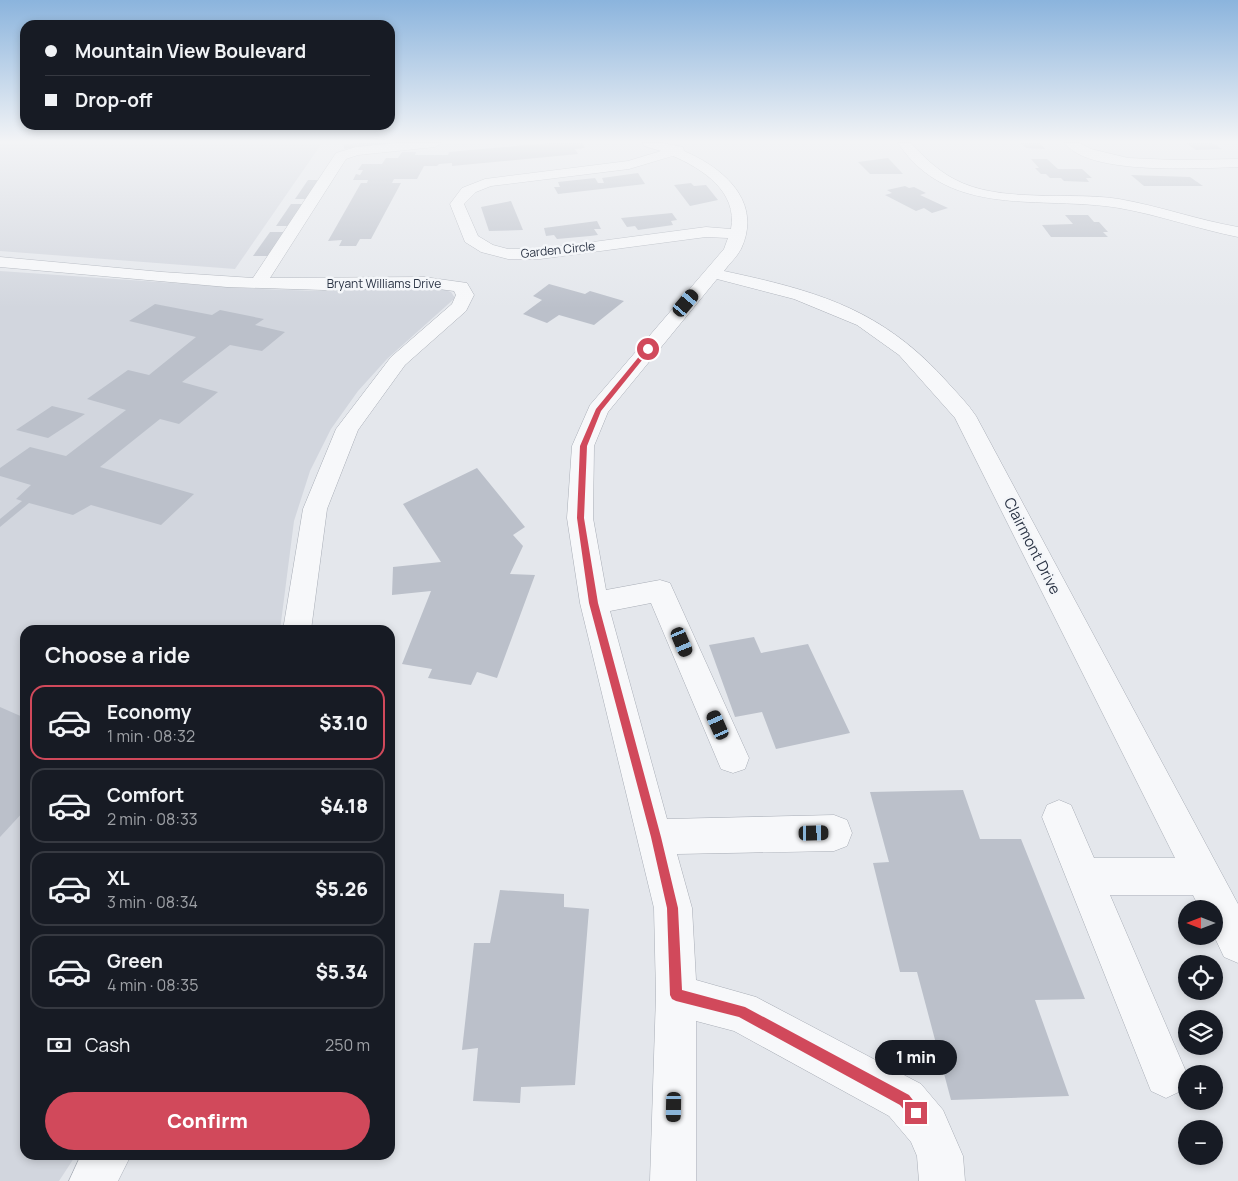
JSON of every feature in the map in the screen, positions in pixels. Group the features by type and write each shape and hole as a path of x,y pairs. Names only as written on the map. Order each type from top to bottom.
{"street":[{"path":"258,283 313,198"},
{"name":"Garden Circle","path":"461,198 457,204 471,239 487,249 508,254 540,254 706,232 738,234"},
{"path":"673,1181 676,995 672,908 656,837 594,603 580,518 583,446 598,410 732,250 738,234 739,206 733,198"},
{"path":"1016,198 1084,200 1119,204 1238,232"},
{"name":"Bryant Williams Drive","path":"0,262 176,278 258,283 445,283 460,287 465,295 460,307 398,361 347,429 315,509 298,625"},
{"name":"Clairmont Drive","path":"712,273 770,286 835,308 883,333 926,370 965,416 1238,943"},
{"path":"594,603 660,592 733,758"},
{"path":"1059,817 1166,1076"},
{"path":"656,837 834,833"},
{"path":"1083,877 1203,876"},
{"path":"676,995 741,1012 905,1100 927,1126 940,1156 942,1181"},
{"path":"92,1181 105,1160"}],"shaded area":[{"path":"0,198 284,198 235,269 0,251"},
{"path":"0,271 260,289 318,291 419,287 439,288 451,292 455,298 387,359 358,391 331,429 310,471 294,521 281,625 20,625 20,1160 73,1160 59,1181 0,1181"}],"building":[{"path":"352,198 393,198 371,239 360,239 356,246 339,246 342,240 328,241"},
{"path":"684,198 716,198 718,200 690,206"},
{"path":"891,198 927,198 948,208 932,213 924,208 916,211"},
{"path":"511,201 523,230 489,231 481,207"},
{"path":"291,204 306,204 292,226 276,226"},
{"path":"672,213 677,220 671,221 673,225 638,230 635,226 627,227 621,218"},
{"path":"1065,215 1088,215 1094,222 1099,222 1108,232 1103,232 1108,237 1051,237 1042,225 1073,224"},
{"path":"597,221 601,229 594,229 598,235 557,239 554,235 546,236 544,228"},
{"path":"270,232 286,232 270,256 253,256"},
{"path":"549,284 585,294 590,291 624,301 594,325 559,315 547,323 523,314 542,300 533,296"},
{"path":"155,304 212,315 220,310 264,319 255,325 285,332 262,351 230,345 182,382 218,392 179,424 160,419 100,467 194,494 161,525 91,505 73,515 29,503 0,527 0,519 22,501 16,499 31,485 0,476 0,468 30,447 66,456 126,410 87,399 128,370 149,375 196,337 129,321"},
{"path":"52,406 85,414 48,438 16,430"},
{"path":"477,468 525,527 513,535 523,546 510,574 535,575 497,678 477,672 471,685 428,678 432,669 402,664 431,591 392,595 393,567 441,562 403,504"},
{"path":"754,637 761,653 808,644 850,733 776,749 762,712 735,717 709,645"},
{"path":"0,707 20,716 20,815 0,837"},
{"path":"963,790 980,839 1021,839 1085,999 1035,1000 1069,1096 951,1100 917,972 900,972 873,863 889,862 870,792"},
{"path":"500,890 564,894 564,907 589,909 575,1085 521,1087 520,1103 473,1101 478,1048 462,1050 474,943 490,943"}],"route":[{"path":"648,349 598,410 583,446 580,518 594,603 656,837 672,908 676,995 741,1012 905,1100 916,1113"}]}
